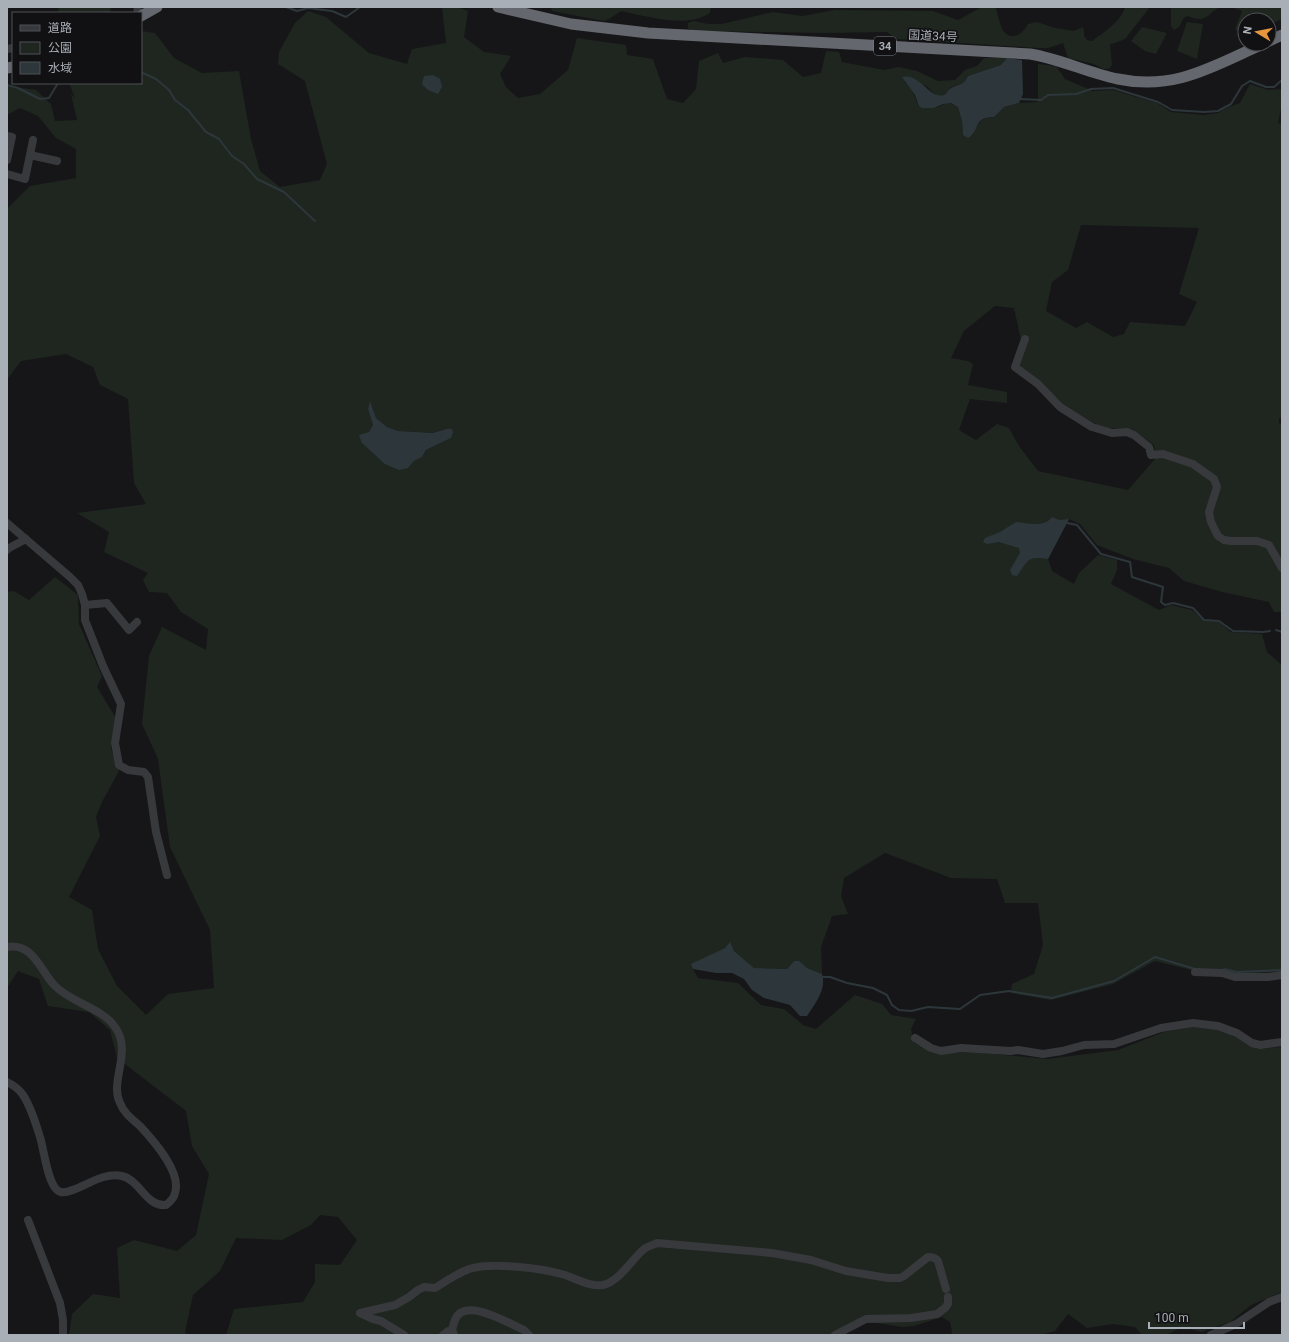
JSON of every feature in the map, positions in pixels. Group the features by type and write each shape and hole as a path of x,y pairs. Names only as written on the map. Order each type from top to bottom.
{"highway":[{"path":"142,15 157,7"},
{"name":"国道34号","path":"498,7 571,24 648,33 1030,54 1050,58 1117,79 1144,83 1158,83 1189,77 1245,52"}],"street":[{"path":"7,136 12,137 7,160"},
{"path":"7,174 25,179 33,140"},
{"path":"30,155 57,161"},
{"path":"1025,339 1015,367 1038,384 1060,407 1092,427 1112,433 1127,432 1134,435 1149,447 1151,454 1163,454 1193,464 1214,479 1217,487 1209,512 1211,522 1218,536 1224,540 1256,541 1269,545 1282,568"},
{"path":"7,523 78,585 85,605 84,620 121,704 115,743 119,765 128,770 144,772 148,777 156,832 167,875"},
{"path":"7,550 26,539"},
{"path":"85,605 107,603 129,630 137,622"},
{"path":"7,947 15,946 31,953 56,987 72,999 101,1014 115,1027 119,1033 122,1049 117,1088 119,1103 125,1112 140,1126 168,1162 176,1182 175,1194 166,1205 156,1204 148,1198 134,1182 125,1177 110,1175 66,1192 58,1191 54,1187 49,1175 41,1139 30,1109 23,1095 15,1086 7,1082"},
{"path":"1195,972 1222,973 1235,977 1268,977 1282,975"},
{"path":"915,1038 931,1048 941,1051 961,1048 1011,1051 1018,1050 1043,1054 1084,1046 1114,1044 1161,1028 1193,1023 1218,1026 1238,1033 1252,1043 1260,1045 1282,1042"},
{"path":"28,1220 60,1303 63,1320 63,1335"},
{"path":"404,1335 381,1321 360,1313 395,1305 424,1287 435,1288 450,1277 480,1267 494,1266 534,1268 593,1285 605,1284 615,1279 645,1248 658,1243 772,1253 811,1260 846,1271 888,1278 900,1278 928,1257 932,1257 938,1261 947,1293 948,1304 937,1314 911,1318 866,1319 835,1335"},
{"path":"1211,1335 1236,1324 1268,1302 1282,1296"},
{"path":"443,1335 448,1332 453,1333 457,1315 466,1310 482,1311 524,1330 529,1335"}],"green space":[{"path":"59,7 111,7 110,12 58,12"},
{"path":"442,7 456,7 468,11 464,37 484,52 511,56 500,74 506,87 518,98 540,94 568,70 577,38 626,45 627,55 653,59 667,99 683,103 696,89 699,61 718,53 723,63 745,57 783,60 803,77 821,73 826,51 839,52 842,62 884,70 898,67 917,71 938,81 955,80 965,70 977,66 984,58 1007,58 1001,65 968,76 962,84 950,88 947,93 940,96 924,85 904,81 915,96 919,106 933,108 950,103 958,107 962,121 963,135 973,135 982,120 994,117 1004,107 1019,103 1038,102 1038,64 1056,66 1065,79 1093,91 1113,90 1157,103 1171,112 1203,115 1218,113 1240,103 1250,84 1268,90 1282,89 1282,104 1278,123 1282,124 1282,416 1279,419 1279,423 1282,425 1282,612 1274,612 1269,602 1222,592 1184,581 1169,568 1133,559 1097,545 1080,524 1069,519 1048,559 1052,571 1074,584 1079,573 1098,555 1117,560 1117,570 1111,584 1159,610 1171,605 1192,610 1204,621 1219,622 1231,632 1262,634 1267,652 1282,665 1282,971 1236,974 1222,971 1191,970 1155,961 1113,984 1051,1000 1011,993 1012,984 1034,974 1043,945 1038,903 1005,903 997,879 951,878 885,853 844,878 841,896 848,914 832,916 821,947 822,974 794,961 787,969 754,968 734,951 725,948 693,969 698,978 738,983 761,1005 784,1009 803,1025 816,1029 855,995 882,1004 891,1015 916,1019 911,1029 914,1043 935,1053 973,1052 1047,1059 1118,1050 1164,1032 1193,1027 1217,1029 1237,1036 1257,1049 1282,1047 1282,1292 1251,1305 1230,1322 1201,1332 1182,1327 1166,1335 1142,1335 1135,1327 1113,1324 1087,1328 1068,1314 1055,1331 1040,1335 951,1335 952,1332 950,1322 942,1317 914,1326 903,1327 862,1321 833,1335 226,1335 234,1309 303,1302 315,1282 315,1264 340,1265 357,1240 338,1217 320,1215 311,1225 282,1240 236,1238 220,1271 193,1295 185,1332 187,1335 69,1335 72,1314 93,1294 120,1298 117,1248 134,1240 177,1251 196,1235 209,1174 192,1146 186,1111 117,1058 110,1030 89,1012 48,1006 39,979 18,971 7,988 7,592 14,591 29,600 55,577 78,595 79,624 102,676 97,687 117,720 111,748 119,771 102,802 96,817 100,836 69,897 92,910 98,949 117,986 146,1015 168,994 214,988 210,930 170,847 158,759 142,724 149,656 162,627 206,650 208,629 181,612 167,593 149,592 143,580 148,573 104,552 109,532 77,513 146,504 134,483 128,399 100,385 93,367 66,354 21,361 7,380 7,209 30,186 76,178 76,149 56,138 38,116 20,108 7,115 7,86 36,90 51,104 55,121 77,120 71,94 75,98 69,84 142,84 142,31 155,33 174,58 202,73 239,71 251,139 260,171 280,187 320,180 327,164 305,81 278,64 279,52 295,23 308,11 326,17 369,53 407,64 412,49 446,43","holes":["1081,225 1199,228 1179,294 1197,302 1185,326 1130,322 1124,334 1113,337 1087,322 1076,328 1046,311 1052,282 1068,270","995,306 1014,308 1021,340 1014,361 1063,405 1103,428 1132,429 1154,445 1155,459 1128,490 1038,471 1019,446 1009,428 997,424 976,440 959,430 970,399 1007,403 1007,392 968,385 973,364 968,361 951,358 964,331","370,402 376,418 387,427 398,431 433,433 446,429 451,438 426,450 422,457 414,461 408,468 369,432 373,425 368,409"]},
{"path":"551,7 711,8 710,13 701,18 690,20 666,20 621,11 604,21 552,11"},
{"path":"982,7 995,7 1003,30 1009,35 1014,36 1019,34 1028,24 1037,22 1055,28 1074,31 1083,27 1084,36 1087,40 1092,41 1116,22 1125,7 1150,7 1125,39 1110,44 1112,65 1109,69 1103,69 1094,64 1068,58 1063,43 1048,48 1038,48 897,39 887,32 825,33 692,31 688,28 688,23 693,21 708,24 722,24 773,12 802,16 835,10 933,11 958,20"},
{"path":"1171,7 1223,7 1217,9 1207,17 1197,19 1187,16 1183,19 1179,27 1174,30 1171,26"},
{"path":"1226,7 1282,7 1282,19 1277,21 1277,12 1242,12"},
{"path":"1187,22 1203,24 1197,59 1177,51"},
{"path":"1142,27 1167,33 1156,54 1145,51 1131,41"}],"water":[{"path":"1007,58 1022,60 1023,94 1019,103 1004,107 994,117 987,118 979,122 975,131 968,138 963,135 962,121 958,107 951,103 943,104 934,108 922,108 919,106 915,95 902,77 909,77 920,82 934,94 944,95 953,87 962,84 968,76 1001,65"},
{"path":"433,75 440,79 442,87 438,94 428,90 422,84 424,76"},
{"path":"370,401 376,418 387,427 398,431 433,433 446,429 452,429 453,432 451,438 426,450 422,457 414,461 408,468 399,470 385,464 362,443 359,435 369,432 373,425 368,409"},
{"path":"1052,517 1059,520 1069,519 1048,559 1036,558 1029,560 1017,576 1012,575 1010,570 1020,553 1019,548 999,542 987,544 983,542 985,538 1000,532 1016,522 1040,524 1045,523"},
{"path":"730,942 734,951 754,968 787,969 794,961 799,961 807,968 822,974 822,991 807,1016 800,1016 790,1005 764,998 752,990 744,979 732,973 716,973 693,969 691,964 725,948"}],"waterway":[{"path":"286,7 297,11 308,8 332,11 346,17 360,7"},
{"path":"142,72 156,79 169,90 175,100 188,110 206,132 219,139 232,156 244,164 257,179 284,192 315,221"},
{"path":"1020,99 1041,100 1048,95 1076,94 1091,89 1113,88 1158,102 1172,110 1204,112 1218,111 1231,104 1242,86 1250,81 1266,87 1274,87 1282,80"},
{"path":"7,85 18,88 40,99 49,98 57,84"},
{"path":"1067,523 1077,525 1101,554 1130,562 1132,577 1163,587 1161,602 1165,605 1173,603 1193,608 1204,620 1219,621 1233,631 1270,631"},
{"path":"1276,630 1282,632"},
{"path":"823,977 830,977 847,983 873,988 887,995 892,1005 899,1010 911,1011 928,1007 960,1009 980,995 1009,991 1052,998 1114,981 1155,957 1195,969"},
{"path":"1224,969 1237,972 1282,970"}]}
